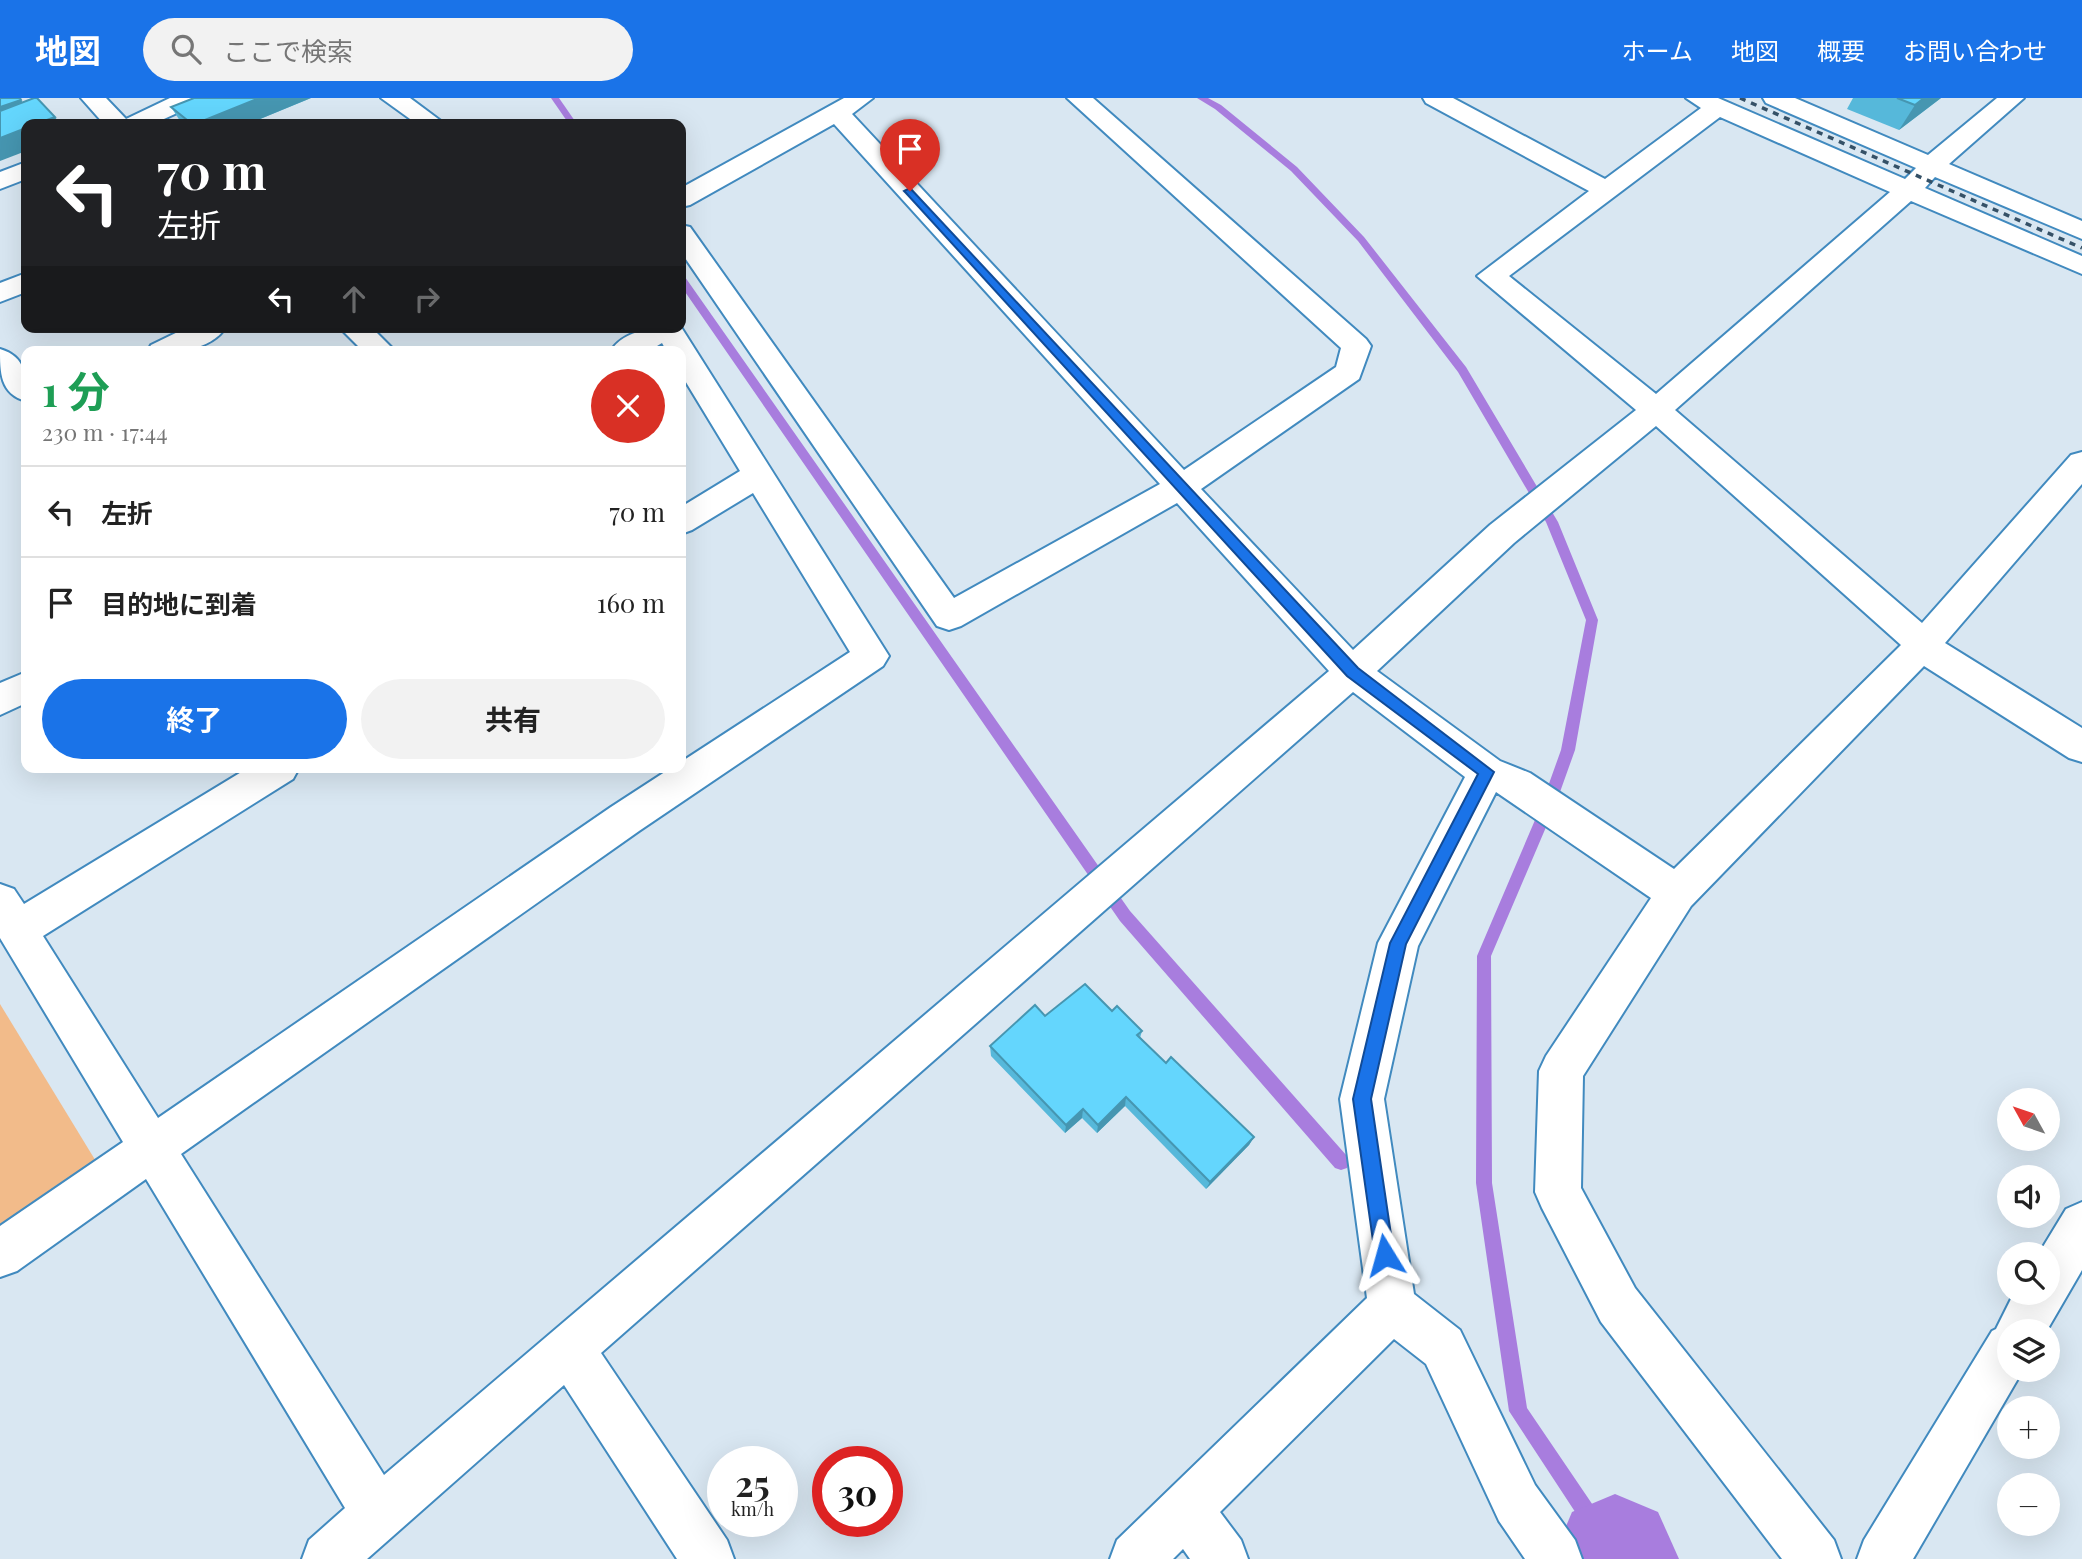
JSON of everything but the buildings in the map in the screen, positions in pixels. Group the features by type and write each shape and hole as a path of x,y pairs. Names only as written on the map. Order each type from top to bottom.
{"street":[{"path":"93,98 112,119"},
{"path":"145,119 190,98"},
{"path":"393,98 425,119"},
{"path":"812,98 849,105 1181,487 1352,672 1502,778 1676,893"},
{"path":"686,240 949,617 1181,487 1349,372 1356,346 1079,98"},
{"path":"1436,98 1607,190"},
{"path":"1775,98 2082,231"},
{"path":"328,1559 568,1347 1352,672 1502,534 1656,410 1908,190 1931,166 2012,98"},
{"path":"2082,266 1708,102 1607,190 1491,276 1656,410 1944,663 2082,747"},
{"path":"686,196 849,105"},
{"path":"0,181 21,172"},
{"path":"0,293 21,284"},
{"path":"173,346 200,333"},
{"path":"360,333 375,346"},
{"path":"635,346 658,333"},
{"path":"0,359 21,385"},
{"path":"0,1254 625,819 871,656 686,359"},
{"path":"1815,1559 1618,1306 1558,1192 1561,1071 1676,893 1923,645 2082,463"},
{"path":"686,519 758,475"},
{"path":"0,700 21,689"},
{"path":"271,773 8,916 379,1514"},
{"path":"1502,778 1398,943 1362,1099 1392,1307 1443,1348 1517,1503 1556,1559"},
{"path":"2060,1263 2082,1225"},
{"path":"1136,1559 1392,1307"},
{"path":"568,1347 708,1559"},
{"path":"1883,1559 1997,1368"},
{"path":"1187,1511 1222,1559"}],"shaded area":[{"path":"0,1004 97,1163 0,1230"}],"waterway":[{"path":"555,98 570,119"},
{"path":"1201,98 1218,107 1294,169 1361,239 1462,370 1552,522 1592,620 1568,750 1548,806 1484,956 1484,1183 1518,1411 1615,1555"},
{"path":"686,286 1125,916 1341,1162"},
{"path":"1615,1555 1618,1559"}],"railway":[{"path":"1740,98 2082,248"}],"route":[{"path":"910,191 1352,672 1487,772 1398,943 1362,1099 1385,1255"}]}
